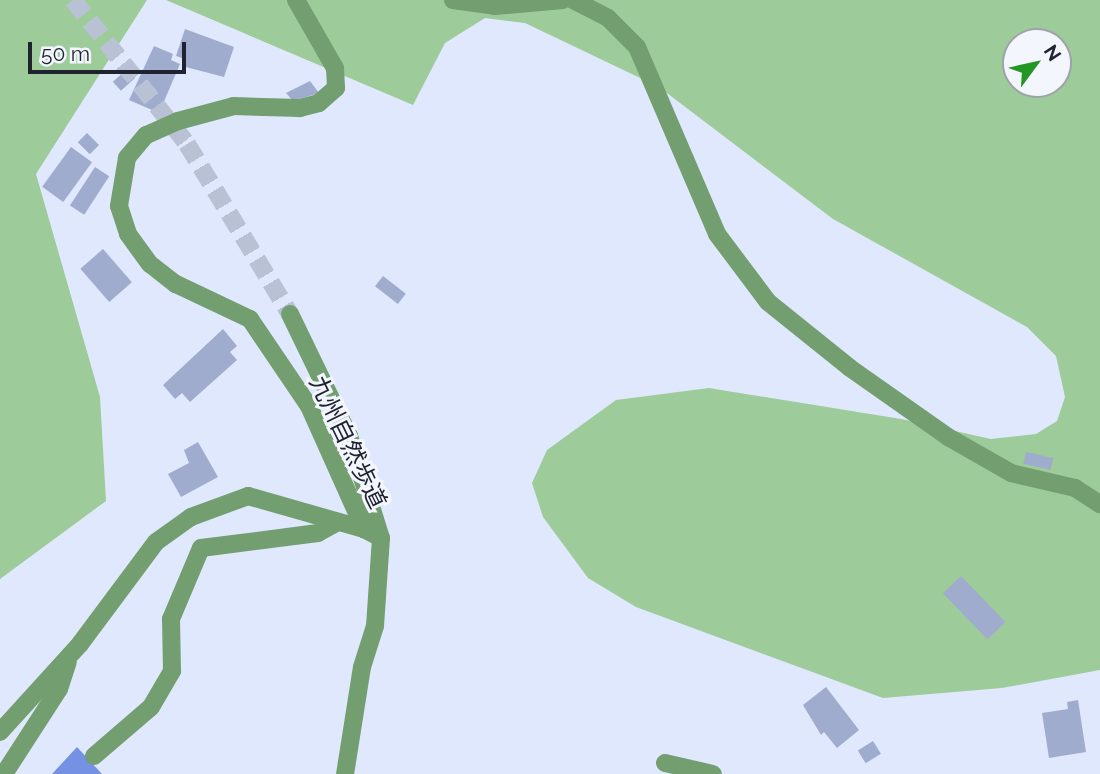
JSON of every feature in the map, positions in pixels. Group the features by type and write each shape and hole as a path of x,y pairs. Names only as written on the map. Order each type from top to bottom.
{"street":[{"name":"九州自然歩道","path":"296,0 335,68 335,88 319,103 300,107 234,106 178,121 146,135 127,158 119,206 128,234 150,264 176,285 250,319 309,407 364,529"},
{"path":"453,0 495,6 563,0"},
{"path":"573,0 608,18 636,47 717,234 768,302 850,368 948,436 1011,473 1075,488 1100,504"},
{"path":"290,314 349,436 381,538 375,625 362,667 345,774"},
{"path":"0,732 71,655 156,542 191,517 248,496 364,529 381,538"},
{"path":"94,756 151,708 172,671 171,619 201,548 318,533 338,522"},
{"path":"4,774 59,689 71,655"},
{"path":"666,763 713,774"}],"green space":[{"path":"0,0 147,0 36,174 100,397 106,501 0,579"},
{"path":"166,0 1100,0 1100,670 1002,688 883,698 636,607 588,578 543,517 532,483 547,450 616,400 709,388 901,419 991,439 1036,434 1057,421 1065,397 1056,356 1027,327 833,219 659,87 525,23 485,18 445,43 413,105"}],"water":[{"path":"77,747 102,774 52,774"}],"building":[{"path":"185,29 234,47 224,77 182,66 185,59 176,56"},
{"path":"154,46 173,54 171,60 180,64 159,113 129,100"},
{"path":"127,69 135,78 121,91 113,82"},
{"path":"310,81 319,93 293,101 286,93"},
{"path":"87,133 99,145 90,154 78,142"},
{"path":"71,147 92,162 63,202 42,187"},
{"path":"95,167 109,176 84,215 70,206"},
{"path":"103,249 132,282 109,302 80,269"},
{"path":"383,276 406,294 398,304 375,286"},
{"path":"223,329 237,346 230,352 237,360 190,402 182,393 175,399 163,385"},
{"path":"198,442 218,477 181,497 168,474 189,463 184,450"},
{"path":"1026,452 1053,458 1051,470 1023,464"},
{"path":"961,576 1005,622 987,639 943,593"},
{"path":"826,687 859,730 837,748 824,732 821,735 803,705"},
{"path":"1078,700 1086,752 1049,758 1042,713 1068,709 1067,702"},
{"path":"873,741 881,754 866,763 858,751"}],"tunnel":[{"path":"73,0 187,144 290,314"}]}
